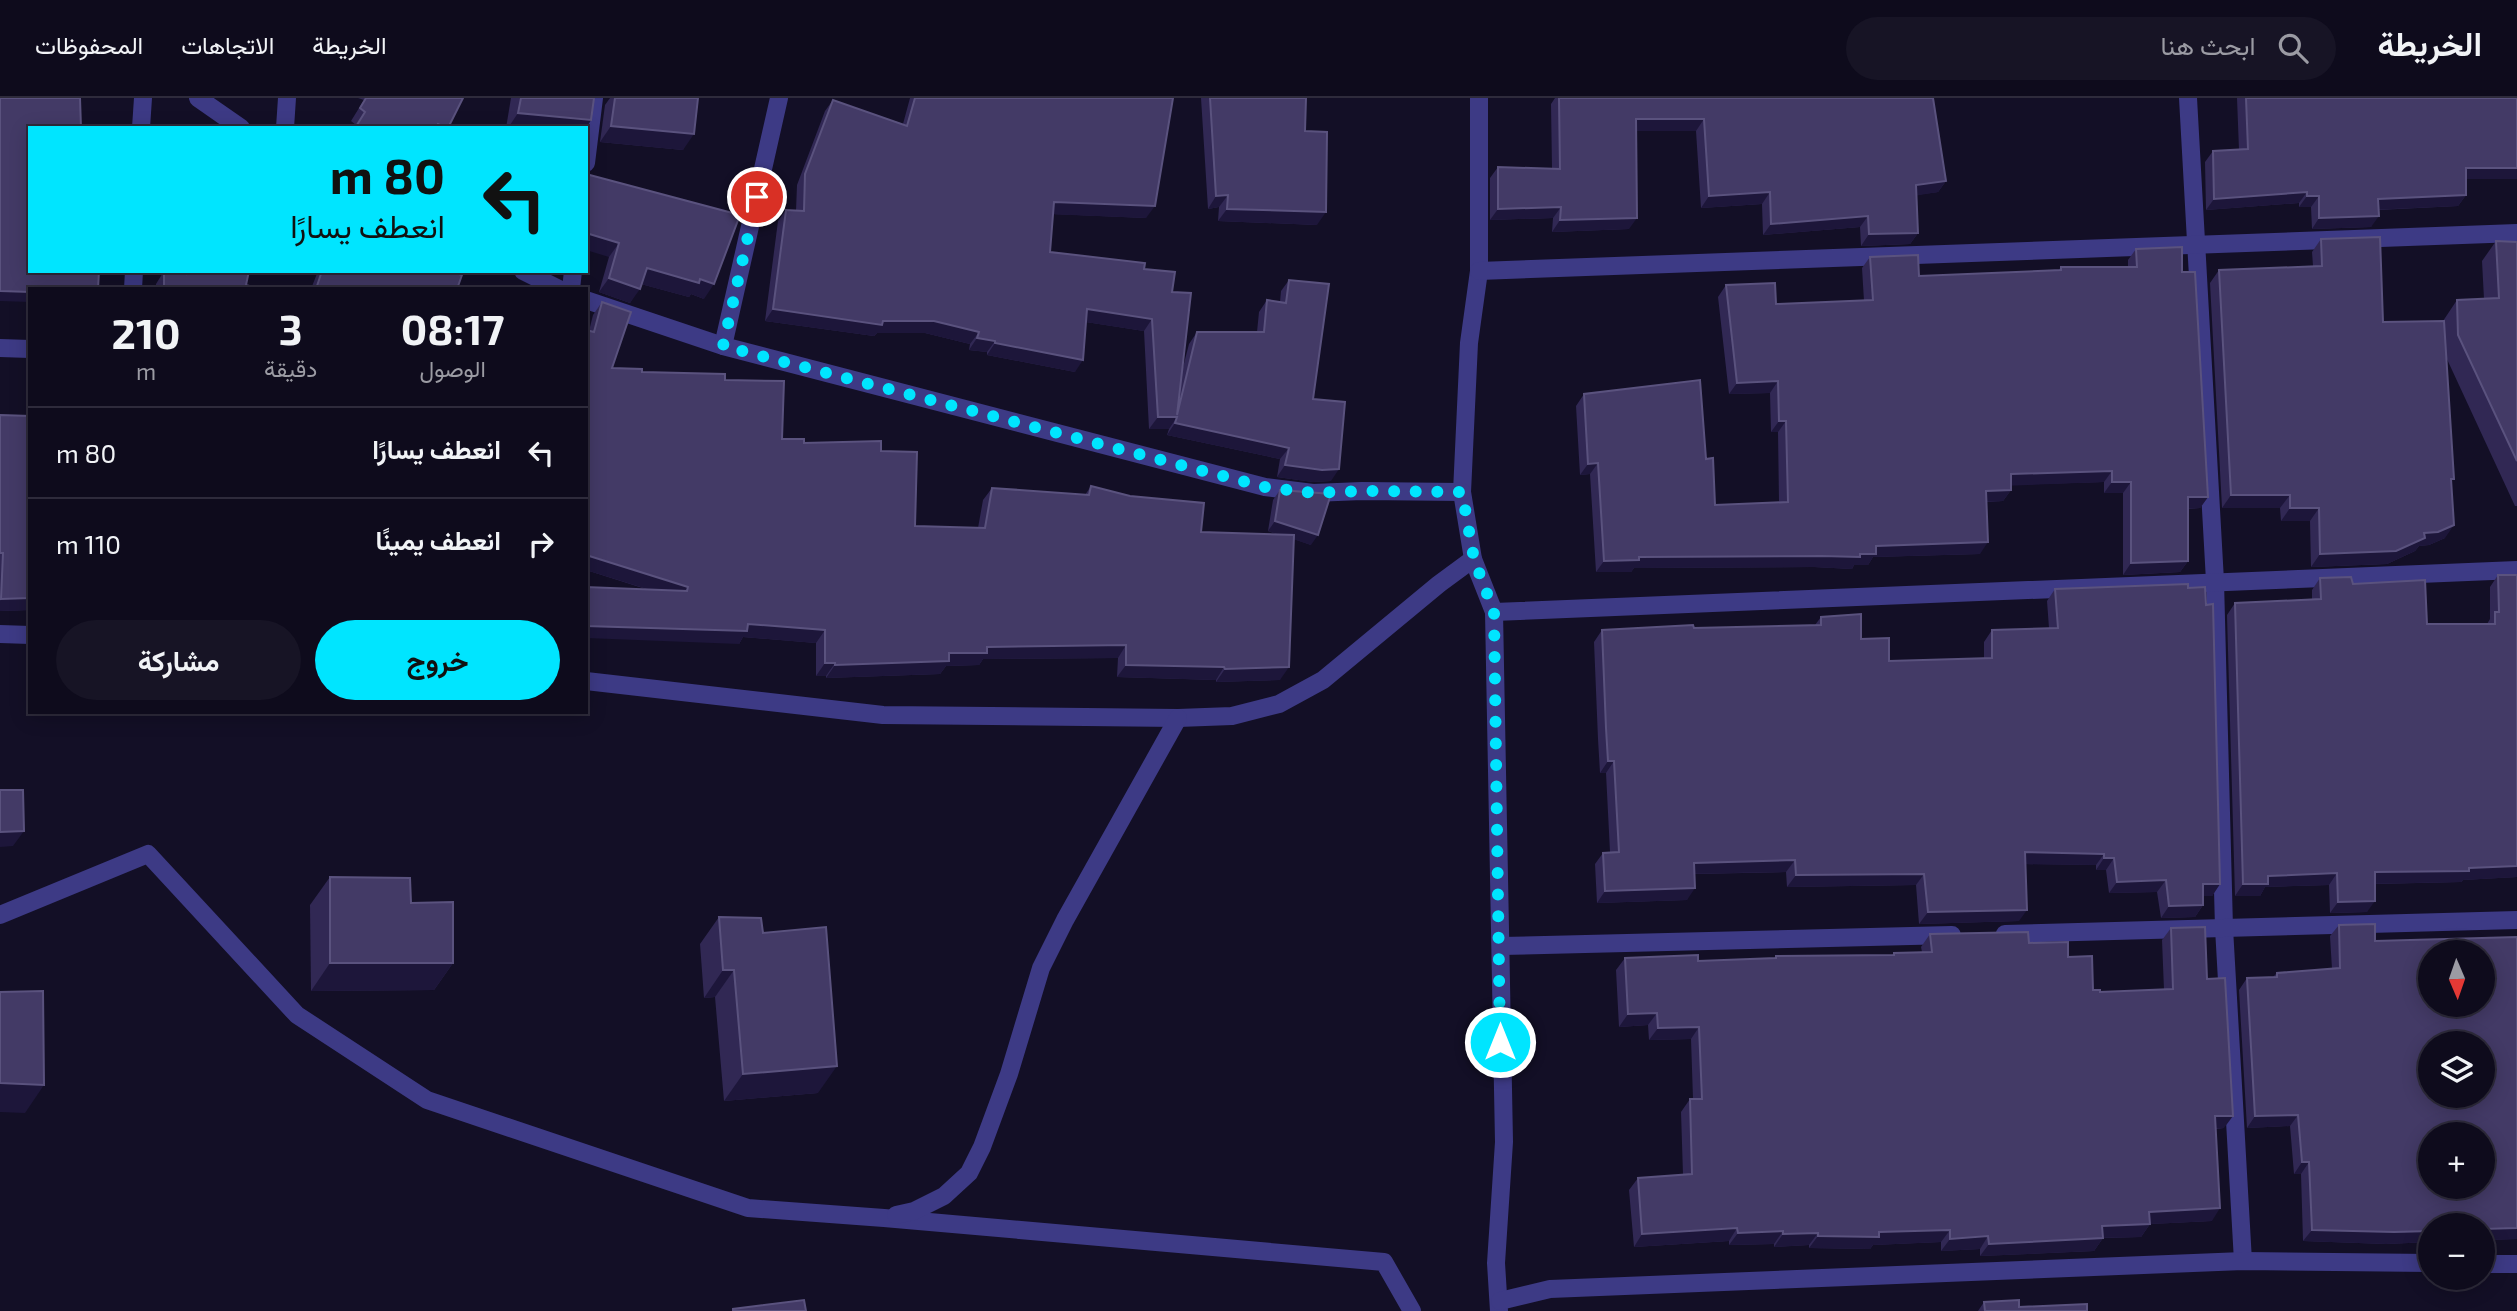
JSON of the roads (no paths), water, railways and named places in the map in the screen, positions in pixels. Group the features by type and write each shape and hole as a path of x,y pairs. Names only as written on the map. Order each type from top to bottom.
{"street":[{"path":"141,126 143,98"},
{"path":"198,98 238,126"},
{"path":"285,126 287,98"},
{"path":"588,147 594,98"},
{"path":"723,346 779,98"},
{"path":"1479,98 1479,271 1469,343 1462,492 1474,559 1494,612 1501,946 1500,1042 1504,1142 1496,1263 1500,1306 1550,1289 2243,1261 2418,1263"},
{"path":"2188,98 2215,581 2224,928 2243,1261"},
{"path":"1479,271 2517,233"},
{"path":"527,273 555,287"},
{"path":"588,301 723,346 1265,487 1313,493 1462,492"},
{"path":"0,348 28,349"},
{"path":"588,681 883,715 1178,718 1232,716 1279,704 1323,680 1439,584 1474,559"},
{"path":"1494,612 2517,570"},
{"path":"0,634 28,635"},
{"path":"884,1218 914,1211 944,1196 969,1173 982,1147 1009,1074 1041,968 1178,718"},
{"path":"0,915 148,854 297,1015 427,1100 748,1208 1384,1262 1412,1311"},
{"path":"1501,946 2517,920"},
{"path":"2495,1264 2517,1264"}]}
